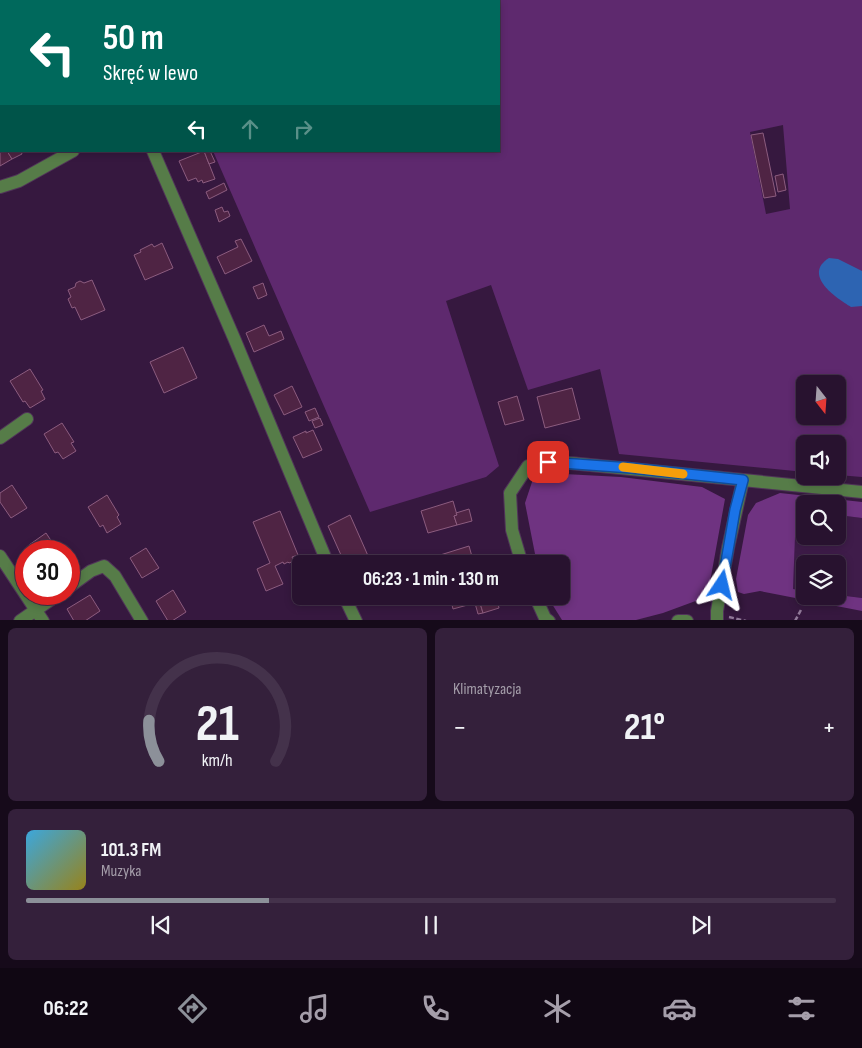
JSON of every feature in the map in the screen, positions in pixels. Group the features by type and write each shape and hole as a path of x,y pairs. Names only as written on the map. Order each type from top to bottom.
{"street":[{"path":"0,187 19,181 71,152"},
{"path":"153,152 234,338 324,555"},
{"path":"0,438 27,419"},
{"path":"519,555 512,530 510,493 528,466 548,462 862,492"},
{"path":"721,618 717,611 743,480"},
{"path":"0,556 40,615"},
{"path":"80,579 91,571 104,566 115,576 142,620"},
{"path":"20,620 40,615 49,605"},
{"path":"348,605 356,620"},
{"path":"540,605 549,620"},
{"path":"678,620 687,620"}],"path":[{"path":"795,620 802,608"},
{"path":"721,618 746,620"}],"shaded area":[{"path":"500,0 862,0 862,477 846,476 846,435 796,435 796,471 619,454 600,369 528,390 491,285 446,301 499,466 486,477 370,512 213,152 500,152","holes":["783,125 790,209 766,214 750,132"]},
{"path":"545,473 621,477 702,487 725,499 710,582 701,599 663,613 636,620 562,620 553,605 570,605 570,555 535,555 525,503 533,479"},
{"path":"780,493 798,495 796,495 793,589 796,590 796,598 760,591 744,594 738,592 736,579 748,515 756,503"},
{"path":"846,500 862,502 862,518 846,516"},
{"path":"796,511 796,545 846,545 846,516 862,518 862,598 846,596 846,555 796,555 796,590 793,589"},
{"path":"846,596 862,598 862,611 831,605 846,605"}],"water":[{"path":"829,258 838,259 862,271 862,306 851,307 824,286 819,272 822,265"}],"building":[{"path":"763,133 776,196 764,198 751,135"},
{"path":"0,152 8,152 12,159 0,166"},
{"path":"8,152 21,152 22,154 12,159"},
{"path":"204,152 215,179 203,183 202,180 198,182 196,178 188,181 179,161"},
{"path":"204,152 210,152 215,162 209,164"},
{"path":"783,174 786,190 778,192 775,176"},
{"path":"224,183 227,190 209,199 206,192"},
{"path":"222,207 224,212 228,211 230,216 219,222 215,210"},
{"path":"241,239 252,261 225,274 217,257 238,247 235,241"},
{"path":"162,243 173,268 145,280 134,255 152,244 154,247"},
{"path":"92,280 105,310 81,320 75,307 72,308 68,299 71,297 68,290 75,287 76,283 80,281 84,283"},
{"path":"263,283 267,295 258,299 253,287"},
{"path":"264,325 269,336 281,331 284,339 254,352 246,333"},
{"path":"183,347 197,378 164,393 150,362"},
{"path":"30,369 43,390 41,391 45,399 30,408 25,401 23,402 10,381"},
{"path":"292,386 302,407 284,415 274,395"},
{"path":"572,388 580,419 545,428 537,397"},
{"path":"517,396 524,420 505,425 498,402"},
{"path":"315,408 319,417 309,421 305,412"},
{"path":"320,418 323,425 315,428 312,421"},
{"path":"62,423 74,442 71,443 76,451 63,459 58,452 55,453 44,434"},
{"path":"313,430 322,450 303,458 293,437"},
{"path":"12,485 27,508 11,518 0,502 0,493"},
{"path":"107,495 119,515 117,517 121,524 107,533 103,525 100,527 88,507"},
{"path":"453,501 457,515 454,516 457,525 428,533 421,511"},
{"path":"469,509 472,521 457,525 454,516 457,515 456,513"},
{"path":"280,511 298,555 292,555 292,562 284,564 283,562 275,566 283,584 266,591 257,569 270,563 253,522"},
{"path":"350,515 368,555 341,555 328,526"},
{"path":"46,533 51,540 36,540"},
{"path":"469,546 472,555 440,555"},
{"path":"146,548 159,568 142,578 130,558"},
{"path":"173,590 186,612 174,620 167,620 156,601"},
{"path":"90,595 100,611 86,620 73,620 67,609 74,605 80,605 80,601"},
{"path":"452,605 468,605 453,609"},
{"path":"476,605 481,605 483,613 478,614"},
{"path":"481,605 498,605 499,608 483,613"}],"slow traffic":[{"path":"623,467 683,474"}],"route":[{"path":"548,462 631,468 743,480 735,510 722,585"}]}
